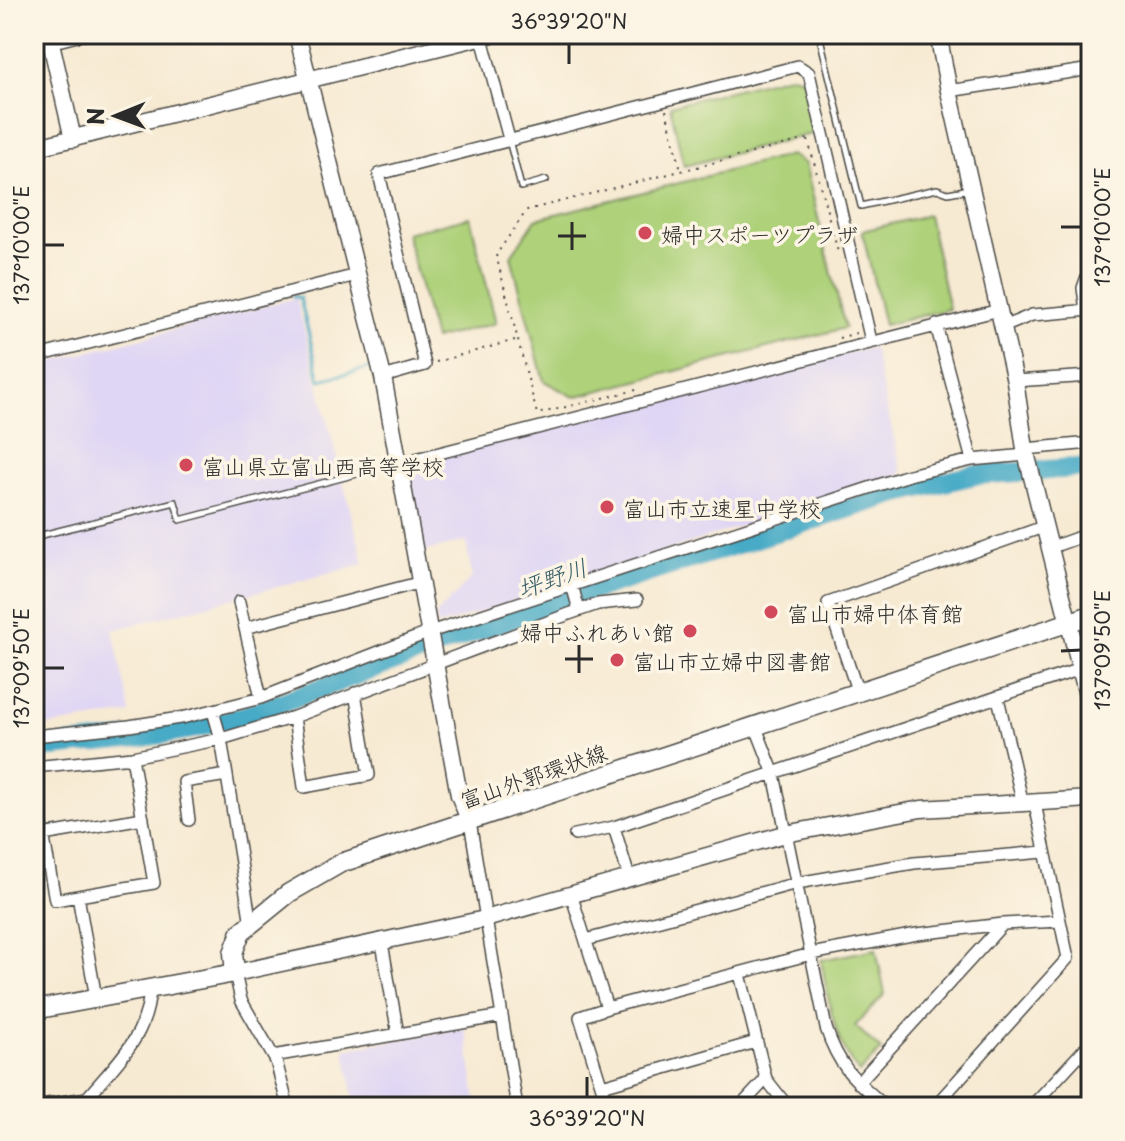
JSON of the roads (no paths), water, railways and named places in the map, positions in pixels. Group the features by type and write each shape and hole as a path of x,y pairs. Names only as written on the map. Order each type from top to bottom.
{"main road":[{"name":"富山外郭環状線","path":"235,973 233,953 241,932 289,893 341,863 1091,615"},
{"path":"34,1010 235,973"}],"street":[{"path":"73,139 44,41 85,34"},
{"path":"297,34 383,377 459,795 470,822 517,1107"},
{"path":"938,34 1015,381 1026,454 1091,711"},
{"path":"34,148 485,35 509,139"},
{"path":"383,377 425,365 379,174 798,66 809,73 871,341"},
{"path":"949,91 1091,69"},
{"path":"1003,327 1032,315 1088,310 1083,288 1091,265"},
{"path":"34,357 357,275"},
{"path":"400,463 999,310"},
{"path":"936,325 972,460"},
{"path":"1015,381 1091,376"},
{"path":"34,736 129,726 213,711 261,698 430,632 909,475 972,460 1091,443"},
{"path":"858,693 828,603 1043,527"},
{"path":"1049,548 1091,533"},
{"path":"245,628 422,582"},
{"path":"572,585 579,610"},
{"path":"34,767 132,757 221,739 294,717 579,610 598,604 637,600"},
{"path":"239,602 261,698"},
{"path":"575,835 614,827 1080,669"},
{"path":"294,717 304,787 369,775 355,693"},
{"path":"934,1107 1068,958 1044,852 998,698"},
{"path":"213,711 221,739 251,924"},
{"path":"755,725 774,774 826,1028 834,1053 858,1083 886,1107"},
{"path":"34,783 55,900 154,883 132,757"},
{"path":"189,820 184,782 227,775"},
{"path":"288,1107 273,1056 241,1000 235,973 485,919 785,834 921,809 1091,799"},
{"path":"43,835 143,818"},
{"path":"614,827 629,877"},
{"path":"586,940 797,883 914,863 1044,852"},
{"path":"571,894 607,1008"},
{"path":"78,896 96,998"},
{"path":"608,1107 580,1017 811,954 917,934 1060,921"},
{"path":"858,1083 1003,924"},
{"path":"382,943 398,1034"},
{"path":"740,974 766,1079 788,1107"},
{"path":"34,1106 87,1098 135,1041 149,1009 150,988"},
{"path":"273,1056 502,1016"},
{"path":"602,1086 756,1042"},
{"path":"1031,1107 1091,1042"},
{"path":"740,1107 766,1079"}],"lane":[{"path":"819,34 861,206 937,189 948,193 971,189"},
{"path":"509,139 521,187 546,180"},
{"path":"34,537 175,502 180,520 400,463"}],"waterway":[{"path":"293,296 300,298 320,380 374,367"},
{"name":"坪野川","path":"34,749 145,737 244,716 569,598 894,494 974,475 1091,467"}],"place":[{"name":"婦中スポーツプラザ","path":"645,233"},
{"name":"富山県立富山西高等学校","path":"186,465"},
{"name":"富山市立速星中学校","path":"607,507"},
{"name":"富山市婦中体育館","path":"771,612"},
{"name":"婦中ふれあい館","path":"690,631"},
{"name":"富山市立婦中図書館","path":"617,660"}]}
